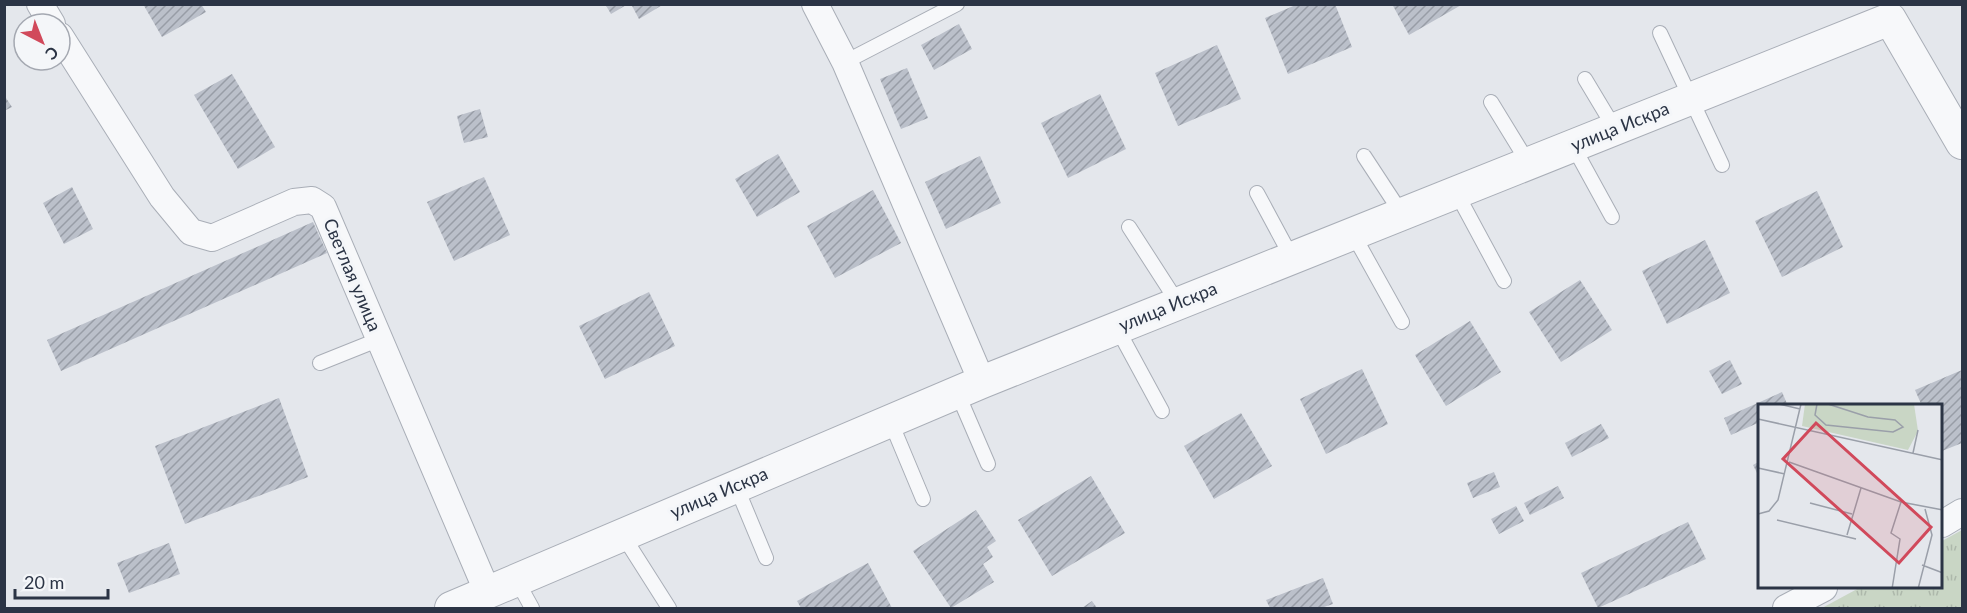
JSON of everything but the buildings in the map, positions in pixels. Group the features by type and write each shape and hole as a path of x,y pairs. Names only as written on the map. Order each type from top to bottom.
{"street":[{"path":"816,4 845,62 970,387"},
{"path":"1887,12 1962,143"},
{"name":"улица Искра","path":"452,609 487,591 890,420 1691,99 1887,12"},
{"name":"Светлая улица","path":"72,55 162,197 191,232 212,238 294,202 312,200 323,207 487,591"},
{"path":"1943,523 1962,512"},
{"path":"1786,609 1822,589"}],"lane":[{"path":"845,62 957,4"},
{"path":"1660,33 1722,165"},
{"path":"1585,79 1615,129"},
{"path":"1491,102 1529,164"},
{"path":"1572,146 1612,217"},
{"path":"1364,156 1402,214"},
{"path":"1456,192 1504,281"},
{"path":"1257,193 1292,258"},
{"path":"1129,226 1179,303"},
{"path":"1353,234 1402,322"},
{"path":"1117,328 1162,411"},
{"path":"320,363 380,339"},
{"path":"970,387 988,464"},
{"path":"890,420 923,499"},
{"path":"736,486 766,558"},
{"path":"622,534 669,609"},
{"path":"516,579 532,609"}],"green space":[{"path":"1962,530 1962,608 1822,608 1857,589 1943,589 1943,540"}]}
